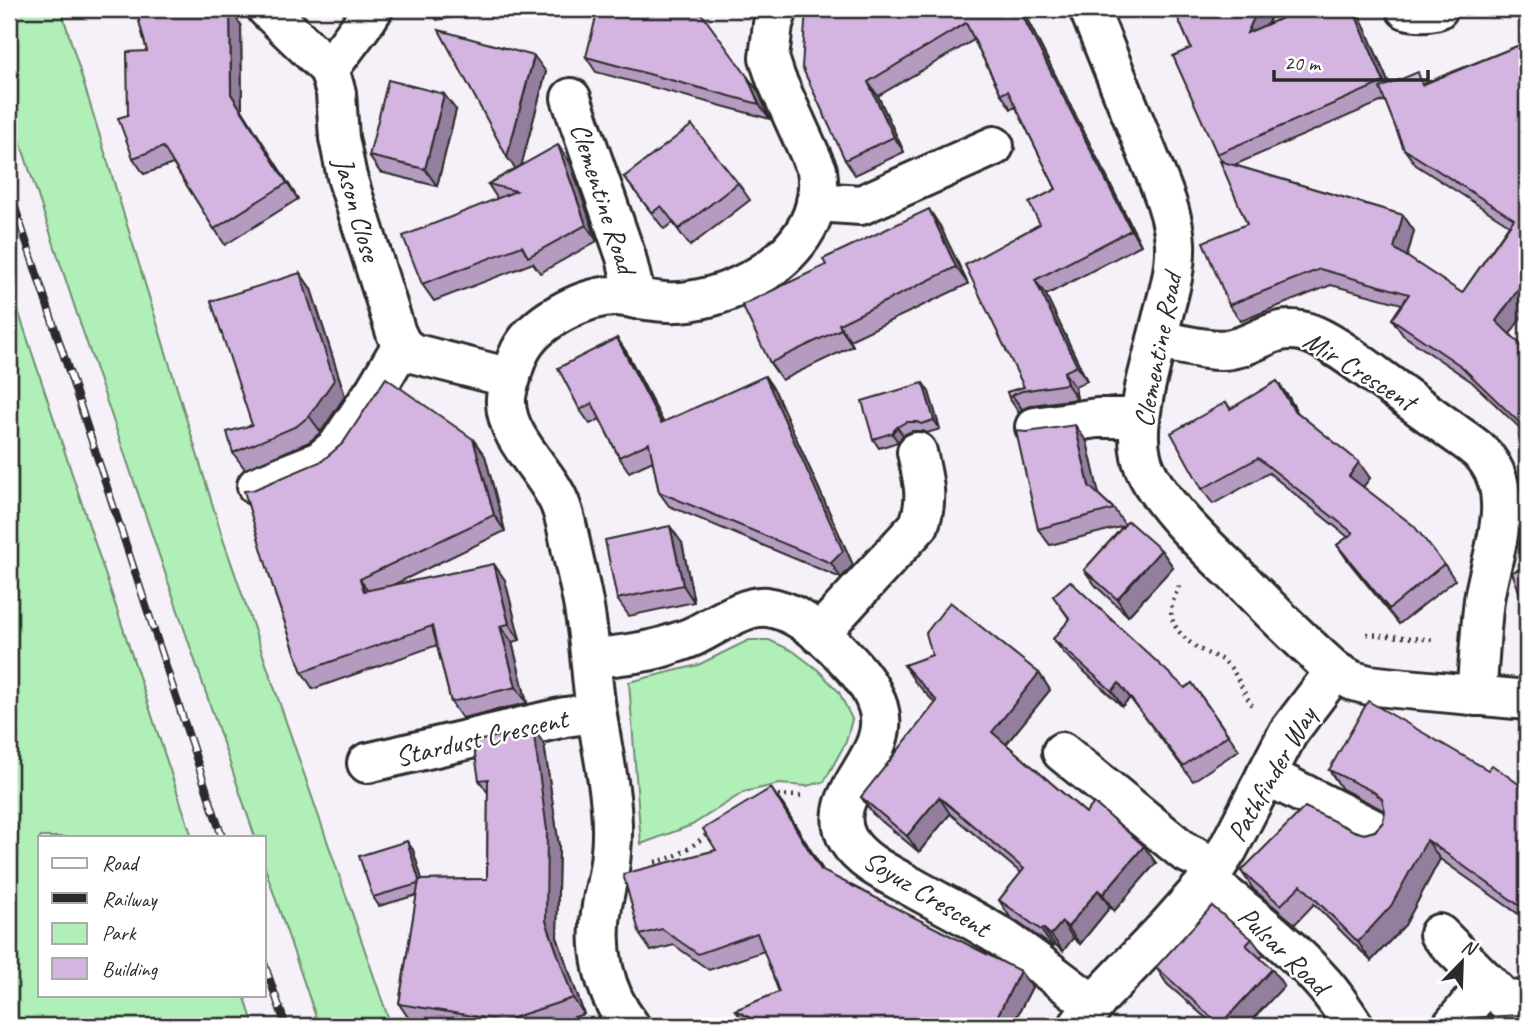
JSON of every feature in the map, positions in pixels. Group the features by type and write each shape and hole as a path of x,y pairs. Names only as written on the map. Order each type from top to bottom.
{"street":[{"path":"267,9 329,69 373,9"},
{"name":"Clementine Road","path":"511,378 524,344 551,319 593,298 616,296 664,303 690,301 746,284 790,252 811,218 819,184 817,170 769,58 773,24 778,9"},
{"name":"Clementine Road","path":"1088,9 1161,187 1171,218 1175,244 1174,265 1139,418 1139,443 1145,470 1175,514 1335,671"},
{"path":"1406,9 1438,9"},
{"name":"Jason Close","path":"329,69 347,177 402,345"},
{"name":"Clementine Road","path":"570,98 626,257 636,299"},
{"path":"816,202 860,205 995,146"},
{"name":"Mir Crescent","path":"1157,340 1222,350 1240,347 1278,331 1305,331 1408,398 1476,448 1488,461 1514,518 1484,600 1476,696"},
{"path":"257,486 320,461 337,447 402,345 412,353 424,357 511,378"},
{"name":"Stardust Crescent","path":"511,378 505,402 509,420 560,504 585,610 596,713 610,796 612,841 599,934 601,963 610,992 628,1026"},
{"path":"1035,427 1097,418 1139,418"},
{"path":"820,634 919,525 926,497 917,452"},
{"path":"591,659 665,647 690,638 745,610 766,607 800,618 855,668 879,708 881,723 878,742 851,787 845,803"},
{"path":"1335,671 1353,681 1369,685 1527,700"},
{"name":"Pathfinder Way","path":"1086,1016 1101,996 1185,908 1212,874 1228,849 1288,733 1335,671"},
{"name":"Stardust Crescent","path":"367,764 565,717 596,713"},
{"name":"Pathfinder Way","path":"1062,752 1212,874"},
{"path":"1266,775 1377,831"},
{"name":"Soyuz Crescent","path":"845,803 843,821 847,837 867,860 1004,939 1086,1016"},
{"name":"Pulsar Road","path":"1212,874 1323,983 1354,1026"},
{"path":"1439,934 1505,1000 1527,1001"},
{"path":"1452,1026 1488,983"}],"path":[{"path":"1204,544 1189,561 1172,606 1172,618 1178,631 1188,641 1230,666 1244,695 1255,709"},
{"path":"761,796 804,796 845,803"},
{"path":"609,868 675,857 690,849 714,829"}],"green space":[{"path":"9,9 61,9 223,539 391,1026 319,1026 266,871 266,836 255,836 9,108"},
{"path":"9,283 192,836 38,836 38,996 244,996 254,1026 9,1026"},
{"path":"749,640 769,640 793,651 818,670 839,692 852,719 846,742 824,782 806,786 779,784 744,792 692,825 641,844 629,682 698,665"}],"building":[{"path":"136,9 230,10 231,94 287,183 214,229 163,147 133,158 118,118 128,115 127,52 147,51"},
{"path":"598,9 698,9 747,76 759,104 586,57"},
{"path":"806,9 1019,9 1131,230 1035,280 1077,366 1064,372 1067,384 1022,391 1009,398 1007,392 1024,387 965,265 1040,224 1029,203 1056,189 1008,91 1001,94 966,23 868,82 894,137 845,160 802,67"},
{"path":"1174,9 1258,9 1247,33 1303,9 1353,9 1384,82 1217,154 1173,56 1191,48"},
{"path":"439,30 534,56 507,157"},
{"path":"1527,42 1527,277 1496,321 1527,351 1527,430 1461,366 1392,319 1409,294 1320,269 1229,305 1203,242 1247,224 1220,161 1403,215 1394,248 1462,293 1514,219 1404,149 1380,88 1418,72 1422,85"},
{"path":"388,80 444,94 425,169 369,156"},
{"path":"692,125 738,183 679,229 661,206 652,213 624,177"},
{"path":"558,145 586,225 528,257 522,246 422,284 403,236 516,191 488,184"},
{"path":"929,209 956,267 839,324 841,329 770,363 742,305 826,265 823,259"},
{"path":"300,273 334,380 309,416 297,426 233,453 227,432 252,425 211,301"},
{"path":"617,338 661,423 765,376 843,551 831,563 659,492 649,443 619,457 592,403 580,410 558,368"},
{"path":"386,378 473,439 494,515 360,579 364,591 494,564 509,624 500,626 516,687 451,702 432,626 302,672 244,491 253,490 322,461 343,443"},
{"path":"1277,381 1293,409 1359,462 1349,476 1414,526 1444,564 1389,609 1337,545 1353,533 1258,458 1202,489 1171,433 1226,402 1230,409"},
{"path":"923,383 934,420 921,424 906,422 892,433 873,439 862,401"},
{"path":"1075,425 1089,486 1114,509 1038,529 1016,431 1027,432"},
{"path":"1128,521 1161,550 1117,599 1084,570"},
{"path":"670,526 683,585 617,599 605,540"},
{"path":"1527,566 1527,613 1512,572"},
{"path":"1070,581 1185,688 1192,683 1228,735 1183,766 1119,683 1112,691 1053,639 1070,619 1053,596"},
{"path":"950,602 1039,673 992,732 1086,813 1094,803 1144,846 1103,894 1098,890 1068,927 1062,922 1051,935 999,900 1024,869 939,797 907,836 861,797 937,701 904,665 932,655 926,633"},
{"path":"1368,701 1488,770 1492,765 1527,790 1527,911 1427,840 1391,906 1358,942 1301,885 1281,905 1241,871 1305,807 1364,834 1375,831 1383,822 1385,811 1382,799 1374,792 1329,770"},
{"path":"533,728 547,830 546,921 573,998 503,1021 399,1004 419,880 487,879 488,779 479,780 473,742"},
{"path":"771,788 821,870 1020,971 996,1019 986,1016 981,1026 765,1026 735,1010 779,992 757,933 698,954 662,929 640,935 623,874 716,850 703,829"},
{"path":"407,841 418,884 373,897 359,856"},
{"path":"1212,906 1252,939 1246,945 1272,969 1220,1025 1156,967"},
{"path":"1519,1015 1519,1026 1461,1026 1468,1018"}],"railway":[{"path":"9,189 222,836"},
{"path":"266,969 286,1026"}]}
